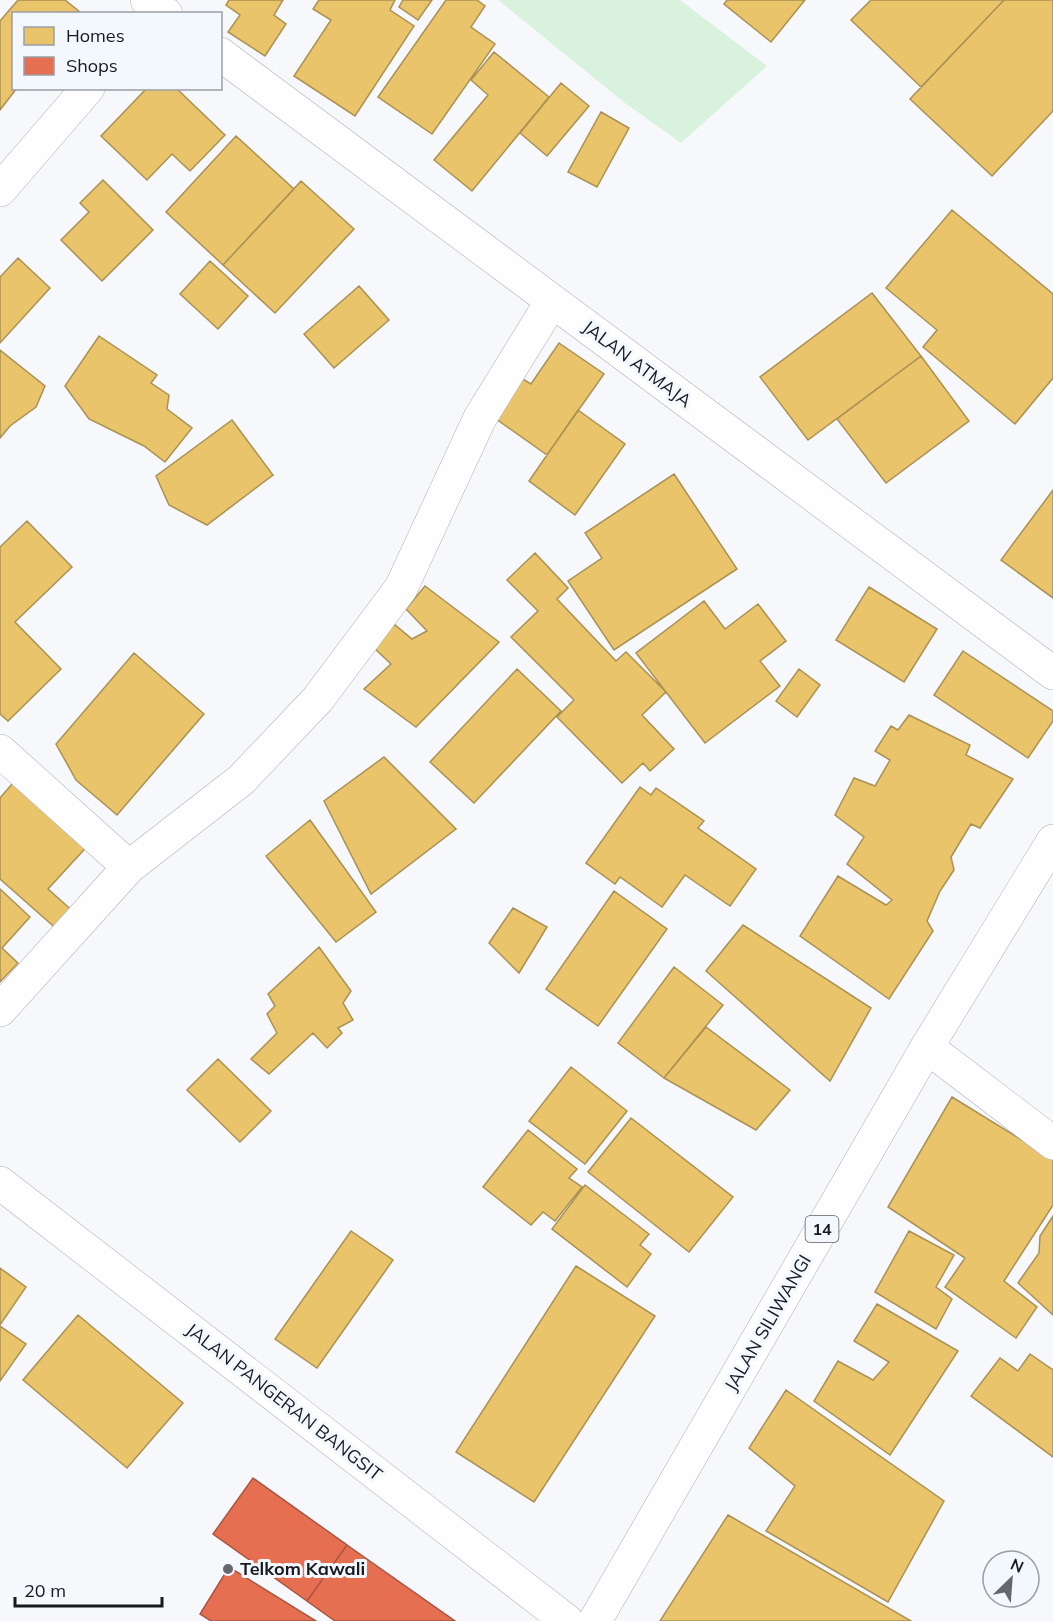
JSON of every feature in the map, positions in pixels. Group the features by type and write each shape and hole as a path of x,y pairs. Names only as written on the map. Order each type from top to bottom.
{"main road":[{"name":"JALAN ATMAJA","path":"222,55 1053,673"},
{"path":"0,190 86,90"},
{"path":"0,1010 129,867 241,780 318,699 401,588 480,418 552,301"},
{"path":"0,751 129,867"},
{"name":"JALAN SILIWANGI","path":"595,1621 927,1047 1053,841"},
{"path":"927,1047 1053,1143"},
{"name":"JALAN PANGERAN BANGSIT","path":"0,1184 567,1621"}],"green space":[{"path":"498,0 680,0 767,66 681,143 625,103"}],"building: Homes":[{"path":"18,0 65,0 80,12 12,12 12,90 15,90 0,110 0,21"},
{"path":"229,0 283,0 274,15 286,24 265,56 228,32 240,15 226,5"},
{"path":"319,0 395,0 390,10 414,26 355,116 294,76 331,20 313,9"},
{"path":"403,0 432,0 418,20 399,7"},
{"path":"446,0 477,0 485,6 471,27 495,44 432,134 378,97"},
{"path":"727,0 805,0 771,42 724,4"},
{"path":"871,0 1004,0 921,87 851,20"},
{"path":"1004,0 1053,0 1053,111 992,176 910,99"},
{"path":"494,52 549,97 472,191 434,160 488,95 471,80"},
{"path":"561,83 589,106 547,156 520,133"},
{"path":"145,90 178,90 225,135 190,171 172,154 147,180 101,136"},
{"path":"601,112 629,128 597,187 568,172"},
{"path":"236,136 294,189 223,265 166,212"},
{"path":"103,180 153,230 102,281 61,240 89,212 80,203"},
{"path":"301,181 354,229 275,313 223,265"},
{"path":"952,210 1053,294 1053,378 1015,424 923,347 937,330 886,288"},
{"path":"18,258 50,288 0,343 0,277"},
{"path":"210,261 248,296 218,329 180,294"},
{"path":"359,286 389,320 334,368 304,334"},
{"path":"872,293 921,356 808,440 760,377"},
{"path":"99,336 157,375 151,383 169,395 167,409 192,428 165,462 144,446 89,419 65,386"},
{"path":"559,343 604,374 547,455 489,414 516,375 531,384"},
{"path":"0,350 45,386 36,407 10,426 0,438"},
{"path":"921,356 969,421 886,483 837,419"},
{"path":"578,410 625,444 575,515 529,481"},
{"path":"232,420 273,475 207,525 169,505 156,476"},
{"path":"674,474 737,569 614,650 568,581 602,558 585,533"},
{"path":"1053,490 1053,598 1001,560"},
{"path":"27,521 72,567 15,622 61,669 8,721 0,714 0,547"},
{"path":"535,553 568,588 557,599 616,661 626,652 666,692 642,715 674,749 650,771 643,763 622,783 557,717 574,700 511,637 538,611 507,580"},
{"path":"425,586 499,642 416,727 364,689 391,664 374,648 394,624 412,639 427,631 406,609"},
{"path":"869,587 937,629 904,682 836,640"},
{"path":"704,601 725,629 758,604 786,641 760,661 780,686 705,743 636,653"},
{"path":"963,651 1053,711 1053,721 1028,758 934,695"},
{"path":"134,653 204,714 117,815 76,780 56,744"},
{"path":"517,669 561,711 474,803 430,762"},
{"path":"799,669 820,685 797,717 776,701"},
{"path":"909,715 970,745 966,755 1013,779 980,828 971,824 951,857 954,870 940,891 927,921 933,931 889,999 800,936 838,876 886,905 892,900 847,864 864,837 835,815 854,778 875,786 890,760 875,751 891,726 898,730"},
{"path":"384,757 456,829 371,894 324,801"},
{"path":"19,776 92,841 48,889 76,914 60,932 0,879 0,798"},
{"path":"640,787 651,795 656,788 704,821 698,828 756,869 730,906 685,875 662,907 620,877 615,884 586,863"},
{"path":"310,820 376,912 336,942 266,856"},
{"path":"0,889 30,917 2,948 18,963 0,982"},
{"path":"614,891 667,929 598,1026 546,989"},
{"path":"513,908 547,927 519,973 489,943"},
{"path":"743,925 871,1008 830,1081 706,971"},
{"path":"319,947 351,991 343,1003 353,1020 338,1028 342,1033 327,1048 313,1033 269,1074 251,1059 277,1033 267,1014 275,1006 268,994"},
{"path":"674,967 723,1005 664,1078 618,1043"},
{"path":"706,1027 790,1090 756,1130 664,1078"},
{"path":"218,1059 271,1111 240,1142 187,1090"},
{"path":"571,1067 627,1111 585,1164 529,1121"},
{"path":"952,1097 1053,1159 1053,1205 1004,1281 1037,1307 1016,1338 945,1287 965,1258 888,1207"},
{"path":"631,1118 733,1197 689,1252 588,1172"},
{"path":"528,1130 577,1169 569,1178 582,1187 555,1221 543,1212 531,1225 483,1187"},
{"path":"585,1185 649,1234 640,1245 651,1254 627,1287 552,1229"},
{"path":"1053,1216 1053,1315 1018,1283 1039,1253 1040,1236"},
{"path":"351,1231 393,1260 317,1368 275,1339"},
{"path":"909,1231 954,1255 936,1287 952,1299 936,1329 875,1292"},
{"path":"576,1266 655,1316 534,1502 456,1452"},
{"path":"0,1268 26,1287 0,1325"},
{"path":"877,1304 958,1351 890,1455 814,1401 838,1361 873,1380 889,1362 854,1341"},
{"path":"78,1315 183,1403 127,1468 23,1380"},
{"path":"0,1326 26,1344 0,1381"},
{"path":"1030,1354 1053,1370 1053,1457 971,1396 1000,1358 1018,1371"},
{"path":"786,1390 944,1501 888,1602 766,1531 795,1486 749,1448"},
{"path":"728,1515 911,1621 660,1621"}],"building: Shops":[{"path":"253,1478 347,1545 307,1601 213,1534"},
{"path":"347,1545 455,1621 335,1621 307,1601"},
{"path":"229,1567 316,1621 211,1621 200,1614"}],"place":[{"name":"Telkom Kawali","path":"228,1569"}]}
